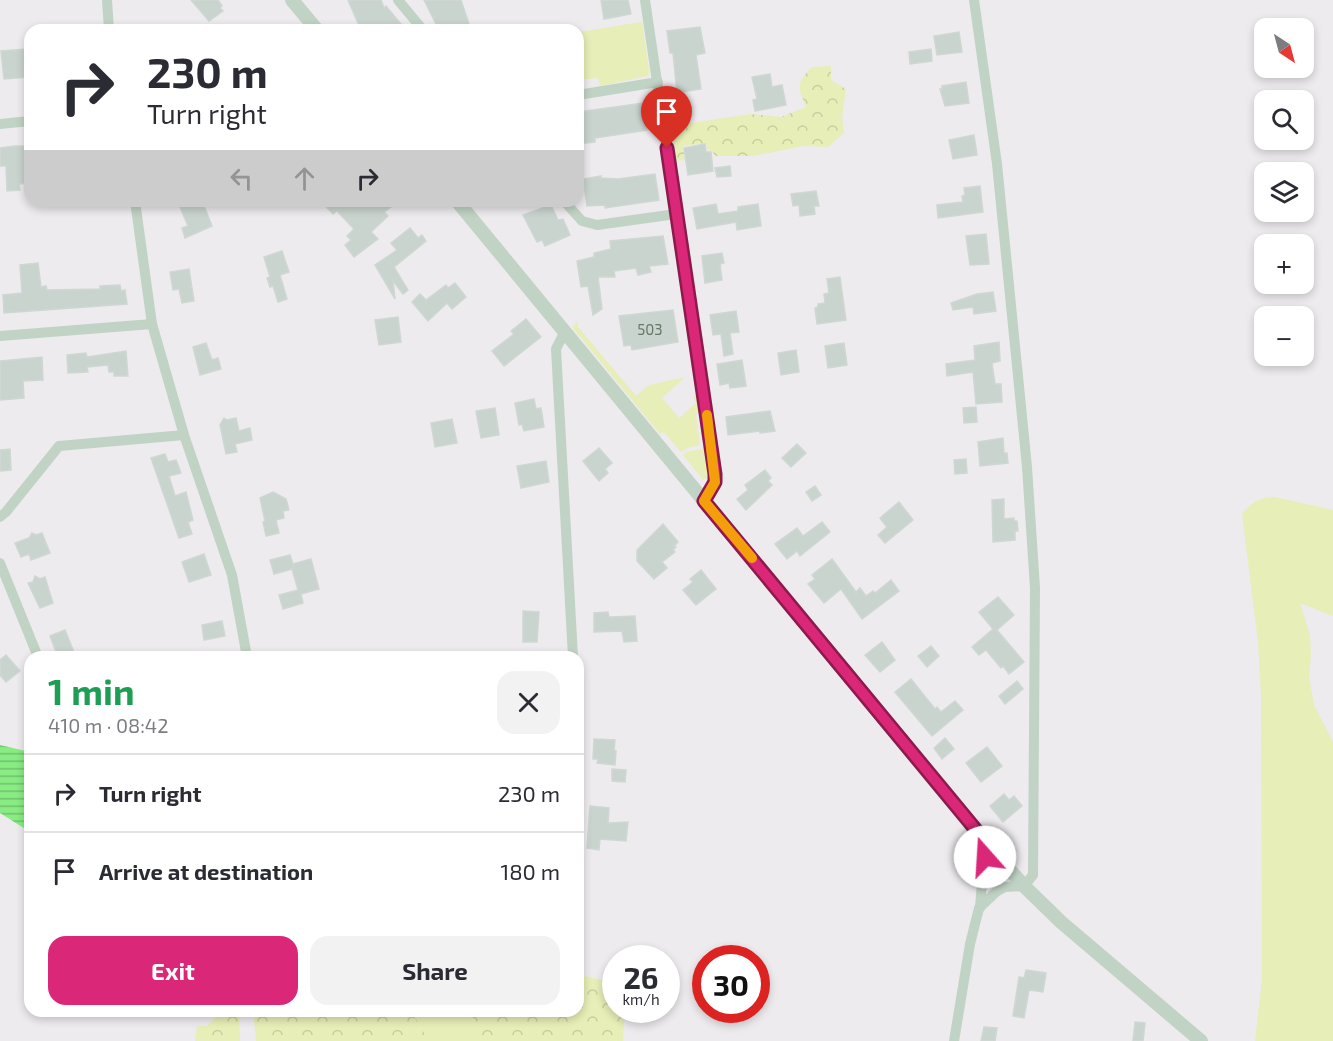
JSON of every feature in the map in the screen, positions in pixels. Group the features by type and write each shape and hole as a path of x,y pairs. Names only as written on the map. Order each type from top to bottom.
{"street":[{"path":"107,0 109,24"},
{"path":"292,0 312,24"},
{"path":"398,0 418,24"},
{"path":"645,0 715,474 715,482 704,501"},
{"path":"974,0 998,176 1026,456 1035,588 1033,875 1024,885 1005,887 996,892 980,908"},
{"path":"584,94 658,82"},
{"path":"0,124 24,122"},
{"path":"136,207 153,324 184,435 232,575 246,651"},
{"path":"462,207 986,842 1024,885 1061,922 1201,1041"},
{"path":"569,207 582,221 597,225 676,214"},
{"path":"0,336 153,324"},
{"path":"565,331 556,349 573,651"},
{"path":"0,517 59,446 184,435"},
{"path":"0,563 36,651"},
{"path":"954,1041 970,944 980,908 986,842"}],"green space":[{"path":"642,22 648,76 600,86 598,78 584,79 584,31"},
{"path":"831,66 831,80 846,89 842,117 844,133 828,147 803,146 753,156 715,156 712,151 707,150 706,143 683,146 685,160 676,161 671,126 751,114 781,117 806,107 800,86 812,67"},
{"path":"578,321 578,327 636,396 649,385 685,377 662,398 679,418 696,403 693,397 699,394 702,412 696,414 700,445 681,452 664,432 660,434 572,327"},
{"path":"707,448 710,472 703,480 683,455"},
{"path":"1275,497 1333,510 1333,616 1300,603 1310,635 1309,676 1314,705 1333,742 1333,1041 1255,1041 1262,978 1261,694 1258,643 1242,514 1256,501"},
{"path":"584,976 602,980 602,1023 624,1023 623,1041 471,1041 473,1017 584,1017"},
{"path":"216,1017 239,1017 240,1041 195,1041 197,1026 207,1026"},
{"path":"254,1017 414,1017 423,1029 427,1041 256,1041"},
{"path":"414,1017 473,1017 471,1041 427,1041 423,1029"}],"shaded area":[{"path":"0,745 24,751 24,828 0,813"}],"building":[{"path":"191,0 218,0 223,11 209,21"},
{"path":"348,0 381,0 384,8 386,6 401,24 358,24"},
{"path":"424,0 461,0 469,24 436,24"},
{"path":"601,0 628,0 631,14 604,19"},
{"path":"700,27 705,53 696,55 701,89 677,93 673,53 670,53 667,31"},
{"path":"959,32 962,52 937,55 934,36"},
{"path":"24,49 24,77 4,79 1,51"},
{"path":"931,49 932,61 910,64 909,52"},
{"path":"770,74 772,87 782,85 786,105 755,111 753,100 757,99 752,77"},
{"path":"966,82 969,103 945,106 940,89 942,86"},
{"path":"643,103 647,130 595,138 595,142 584,143 584,111"},
{"path":"974,135 977,155 953,159 949,140"},
{"path":"705,144 706,152 711,152 713,171 688,175 684,148"},
{"path":"24,146 24,184 19,184 20,190 7,191 6,166 0,166 0,148"},
{"path":"730,166 731,176 717,177 715,168"},
{"path":"655,174 659,200 605,208 605,205 587,206 584,179 601,176 601,178 618,179"},
{"path":"980,186 983,212 938,218 937,205 963,202 964,188"},
{"path":"816,191 819,206 814,206 815,214 800,216 799,205 793,206 791,194"},
{"path":"716,204 718,214 738,211 738,207 758,204 761,226 737,230 736,222 697,229 693,208"},
{"path":"180,207 205,208 212,226 185,238 182,228 188,226"},
{"path":"327,207 391,207 384,212 388,216 371,232 378,239 354,257 345,245 351,240 347,236 354,229 337,211 333,214"},
{"path":"552,207 558,220 563,219 570,235 545,246 542,240 537,242 523,215"},
{"path":"410,228 418,238 422,235 426,241 394,267 408,290 403,294 393,281 395,299 375,265 397,250 391,243"},
{"path":"986,234 989,264 970,265 966,236"},
{"path":"663,236 668,264 649,266 651,272 638,275 636,268 614,271 615,277 598,277 602,309 593,315 588,286 581,287 577,261 594,257 594,253 611,249 610,241"},
{"path":"282,251 289,272 280,275 287,299 278,302 273,286 270,287 267,278 270,277 264,257"},
{"path":"722,253 724,263 720,264 722,280 705,283 702,256"},
{"path":"38,263 41,287 46,286 47,290 100,289 100,286 120,285 121,291 125,290 127,304 4,313 3,295 22,293 20,265"},
{"path":"189,269 194,301 182,303 179,289 173,290 170,272"},
{"path":"840,277 846,320 817,324 815,308 818,304 825,303 824,294 829,293 827,279"},
{"path":"455,283 466,297 452,309 447,303 428,321 412,302 420,294 426,300 446,285 448,288"},
{"path":"993,292 996,311 974,314 973,307 953,310 951,303 977,294"},
{"path":"673,310 678,342 632,350 631,345 624,346 619,316"},
{"path":"736,311 739,332 730,333 733,354 724,356 721,334 713,335 710,315"},
{"path":"398,317 401,342 379,345 375,320"},
{"path":"526,319 541,337 504,366 492,351 514,334 511,331"},
{"path":"999,342 1000,361 992,363 995,384 1001,384 1002,402 976,404 973,372 947,376 946,364 975,360 974,346"},
{"path":"206,343 212,360 218,358 221,369 200,375 193,347"},
{"path":"844,343 847,365 828,368 825,346"},
{"path":"796,350 799,372 781,375 778,353"},
{"path":"126,351 128,376 114,376 114,372 109,372 108,365 87,367 88,372 68,373 67,355 86,353 87,357"},
{"path":"42,357 43,380 23,381 24,398 0,400 0,361"},
{"path":"742,360 746,386 730,388 729,383 720,385 717,364"},
{"path":"534,399 536,409 541,408 544,427 524,431 522,424 519,425 515,403"},
{"path":"976,407 977,422 964,423 963,408"},
{"path":"495,408 499,435 481,438 476,411"},
{"path":"770,411 775,431 728,435 726,417"},
{"path":"224,418 227,420 236,418 239,431 250,428 252,440 235,444 237,452 226,454 220,425"},
{"path":"452,419 457,443 435,447 431,423"},
{"path":"1003,438 1004,453 1007,453 1008,463 980,466 978,442"},
{"path":"797,444 806,453 791,467 782,458"},
{"path":"599,448 612,463 605,469 608,473 599,481 583,461"},
{"path":"10,449 11,470 0,471 0,450"},
{"path":"165,454 168,462 176,460 181,473 169,476 175,496 186,492 193,520 188,522 192,534 179,538 151,458"},
{"path":"966,459 967,473 955,474 954,460"},
{"path":"546,461 549,482 521,488 517,466"},
{"path":"765,470 771,478 768,481 772,485 746,510 737,499 748,490 745,485"},
{"path":"815,486 821,495 812,501 806,492"},
{"path":"273,492 286,499 289,510 283,511 284,518 276,520 279,533 266,536 260,498"},
{"path":"1004,499 1004,519 1014,518 1014,521 1017,521 1018,531 1015,531 1015,540 993,542 992,500"},
{"path":"899,502 913,520 885,543 878,535 887,527 880,518"},
{"path":"822,522 830,532 800,556 797,551 787,559 775,544 797,528 803,536"},
{"path":"663,524 678,542 674,546 676,547 673,550 675,552 662,562 667,568 654,579 637,561 637,550"},
{"path":"32,533 36,535 42,533 50,553 31,560 29,554 21,557 15,543 29,538"},
{"path":"204,554 211,575 189,582 182,562"},
{"path":"290,555 293,564 311,559 319,589 301,594 303,603 283,609 279,595 298,590 292,569 274,574 270,560"},
{"path":"832,559 856,592 860,588 866,596 873,591 875,593 891,580 899,591 862,619 841,589 824,603 808,584 815,579 812,575"},
{"path":"701,570 716,589 696,605 683,590 693,582 690,579"},
{"path":"35,576 40,579 45,577 53,603 40,608 28,583 33,582"},
{"path":"998,597 1014,615 997,630 1024,662 1009,674 986,650 979,655 972,647 993,629 979,612"},
{"path":"523,611 539,612 537,642 523,642"},
{"path":"608,612 609,617 635,616 637,641 624,642 622,631 594,632 594,613"},
{"path":"222,621 225,636 204,640 202,625"},
{"path":"65,630 74,651 56,651 50,636"},
{"path":"882,642 895,660 880,672 865,655"},
{"path":"931,646 939,656 927,667 918,656"},
{"path":"6,655 20,671 6,682 0,675 0,660"},
{"path":"911,679 935,709 937,707 941,712 955,701 963,710 932,736 895,692"},
{"path":"1017,681 1023,689 1005,704 999,696"},
{"path":"945,738 954,749 942,759 934,748"},
{"path":"594,739 615,740 615,765 597,763 598,759 593,759"},
{"path":"987,747 1002,766 981,782 966,763"},
{"path":"612,769 626,770 625,782 612,781"},
{"path":"1004,794 1009,800 1014,796 1022,806 1003,822 990,806"},
{"path":"590,806 609,808 608,823 628,822 626,841 600,839 599,850 587,848"},
{"path":"1026,970 1046,973 1043,992 1029,990 1024,1018 1013,1016 1019,977 1024,978"},
{"path":"1135,1022 1145,1023 1143,1041 1133,1041"},
{"path":"984,1027 997,1028 995,1041 981,1041"}],"slow traffic":[{"path":"707,415 715,482 704,501 752,558"}],"route":[{"path":"667,148 715,474 711,492 704,501 986,842 985,857"}]}
